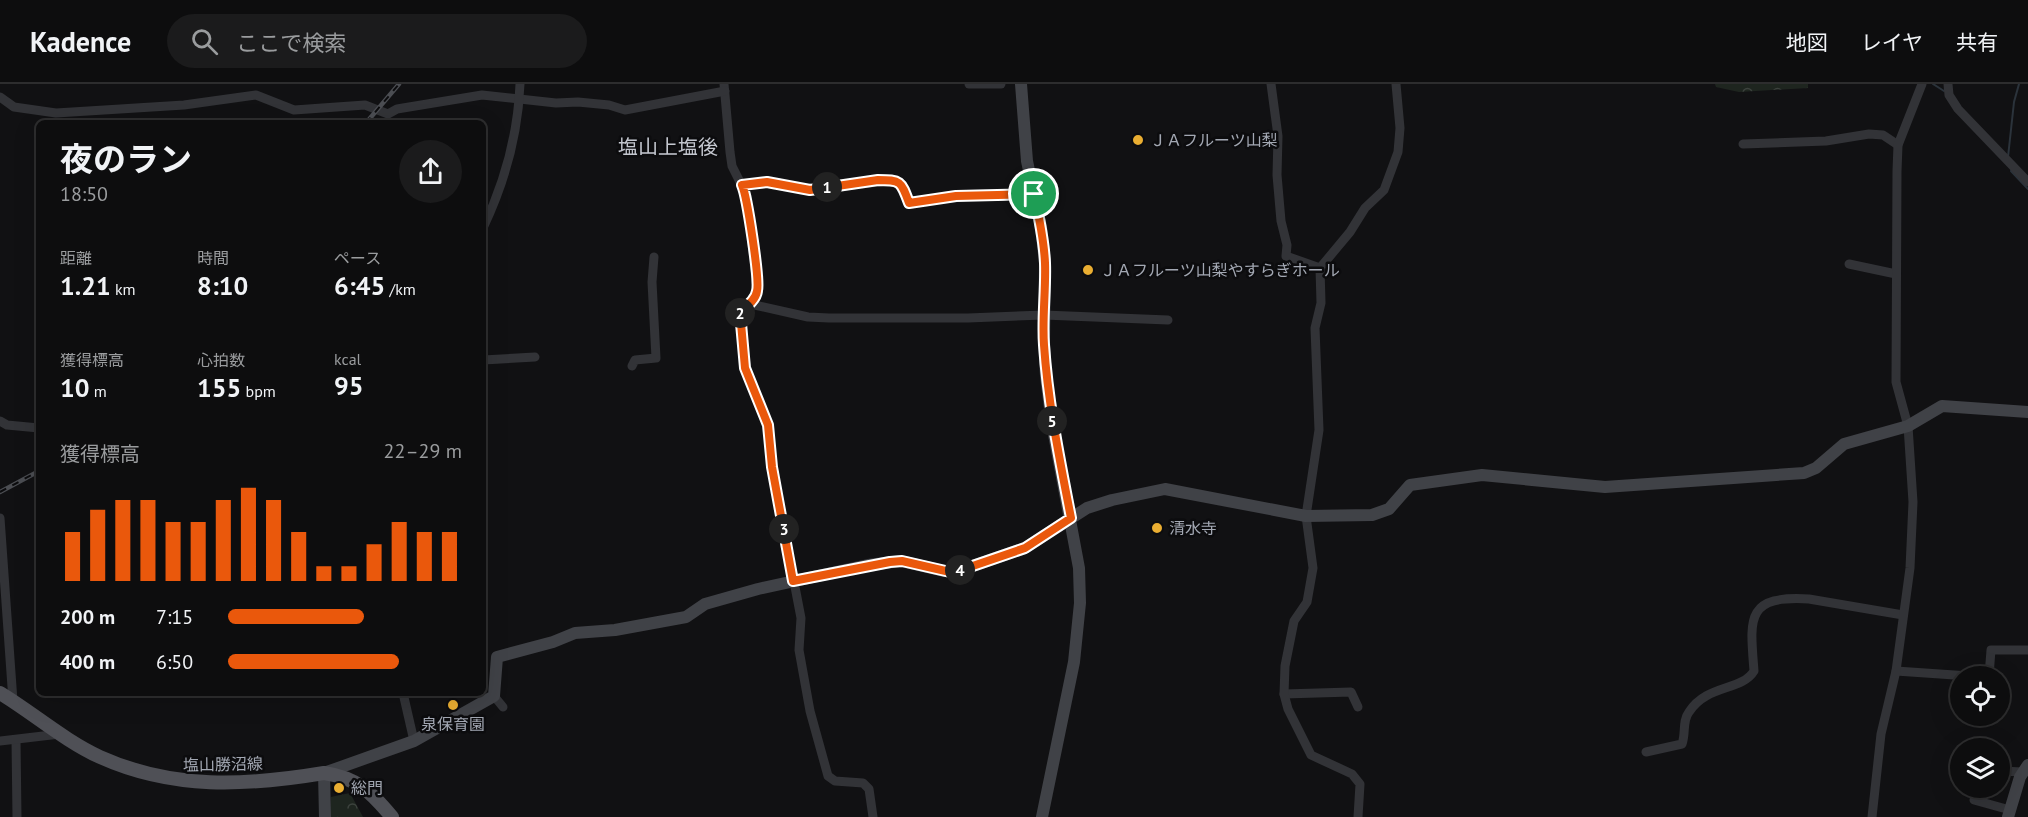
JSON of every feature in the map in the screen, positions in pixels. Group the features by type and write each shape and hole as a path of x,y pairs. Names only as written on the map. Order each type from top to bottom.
{"main road":[{"name":"塩山勝沼線","path":"0,693 99,757 172,781 240,783 324,774 348,778 370,792 392,817"}],"street":[{"path":"256,84 256,95"},
{"path":"486,222 500,193 520,100 520,84"},
{"path":"969,84 1001,84"},
{"path":"1021,84 1027,161 1041,226 1045,263 1044,342 1052,424 1079,568 1080,603 1074,662 1042,817"},
{"path":"1271,84 1278,136 1277,175 1281,221 1287,245 1286,256 1320,268"},
{"path":"1358,817 1360,784 1352,774 1311,755 1288,709 1284,694 1285,666 1294,621 1307,602 1313,568 1306,516 1319,430 1315,328 1321,303 1320,268 1350,232 1365,208 1384,190 1398,144 1400,128 1396,84"},
{"path":"1872,817 1881,734 1896,671 1910,568 1913,502 1908,426 1896,382 1898,145 1922,84"},
{"path":"1948,84 1949,95 1958,109 2028,182"},
{"path":"0,97 14,107 56,113 184,105 256,95 294,110 365,105 388,114 397,109 482,95 556,103 578,102 609,105 625,110 724,88 732,165 742,185 750,212 757,291 750,304 740,312 745,368 768,425 772,467 801,618 799,650 810,711 828,776 835,781 863,783 869,789 873,817"},
{"path":"1743,144 1826,141 1869,134 1883,135 1898,145"},
{"path":"742,185 767,182 810,190 896,180 902,184 909,203 956,196 1034,194"},
{"path":"632,366 635,360 656,358 652,282 654,257"},
{"path":"1849,264 1896,274"},
{"path":"750,304 808,317 829,318 968,318 1044,315 1168,320"},
{"path":"486,360 535,357"},
{"path":"502,707 494,696 497,657 553,642 575,633 615,630 686,617 705,604 793,581 890,562 902,561 950,572 961,570 1025,548 1087,508 1112,500 1165,489 1306,516 1381,513 1394,504 1410,484 1482,475 1605,487 1804,473 1816,468 1844,444 1908,426 1942,406 2028,412"},
{"path":"0,421 8,425 36,428"},
{"path":"0,518 13,701"},
{"path":"1646,752 1682,744 1689,712 1707,693 1744,681 1751,675 1754,671 1751,634 1754,614 1763,604 1795,598 1809,599 1903,615"},
{"path":"1990,666 1991,650 2028,650"},
{"path":"1896,671 1950,675"},
{"path":"1284,694 1351,692 1358,707"},
{"path":"404,696 414,741"},
{"path":"325,817 324,774 414,741 494,696"},
{"path":"0,741 62,734"},
{"path":"16,740 17,817"},
{"path":"1974,798 1974,800 2009,813 2026,769 2010,770"}],"green space":[{"path":"1715,84 1808,84 1808,88 1739,92 1716,87"},
{"path":"350,793 363,817 330,817 331,797"}],"waterway":[{"path":"1933,84 1944,91"},
{"path":"2008,157 2014,102 2019,84"},
{"path":"2011,171 2028,189"}],"railway":[{"path":"369,120 399,84"},
{"path":"0,492 36,473"}],"place":[{"name":"ＪＡフルーツ山梨","path":"1138,140"},
{"name":"ＪＡフルーツ山梨やすらぎホール","path":"1088,270"},
{"name":"清水寺","path":"1157,528"},
{"name":"泉保育園","path":"453,705"},
{"name":"総門","path":"339,788"}],"district":[{"name":"塩山上塩後","path":"668,147"}],"route":[{"path":"878,180 896,180 902,184 909,203 956,196 1034,194 1041,226 1045,263 1046,376 1052,424 1071,518 1025,548 961,570 950,572 902,561 868,565 793,581 772,467 768,425 745,368 740,312 750,304 757,291 750,212 742,185 767,182 810,190 878,180"}]}
